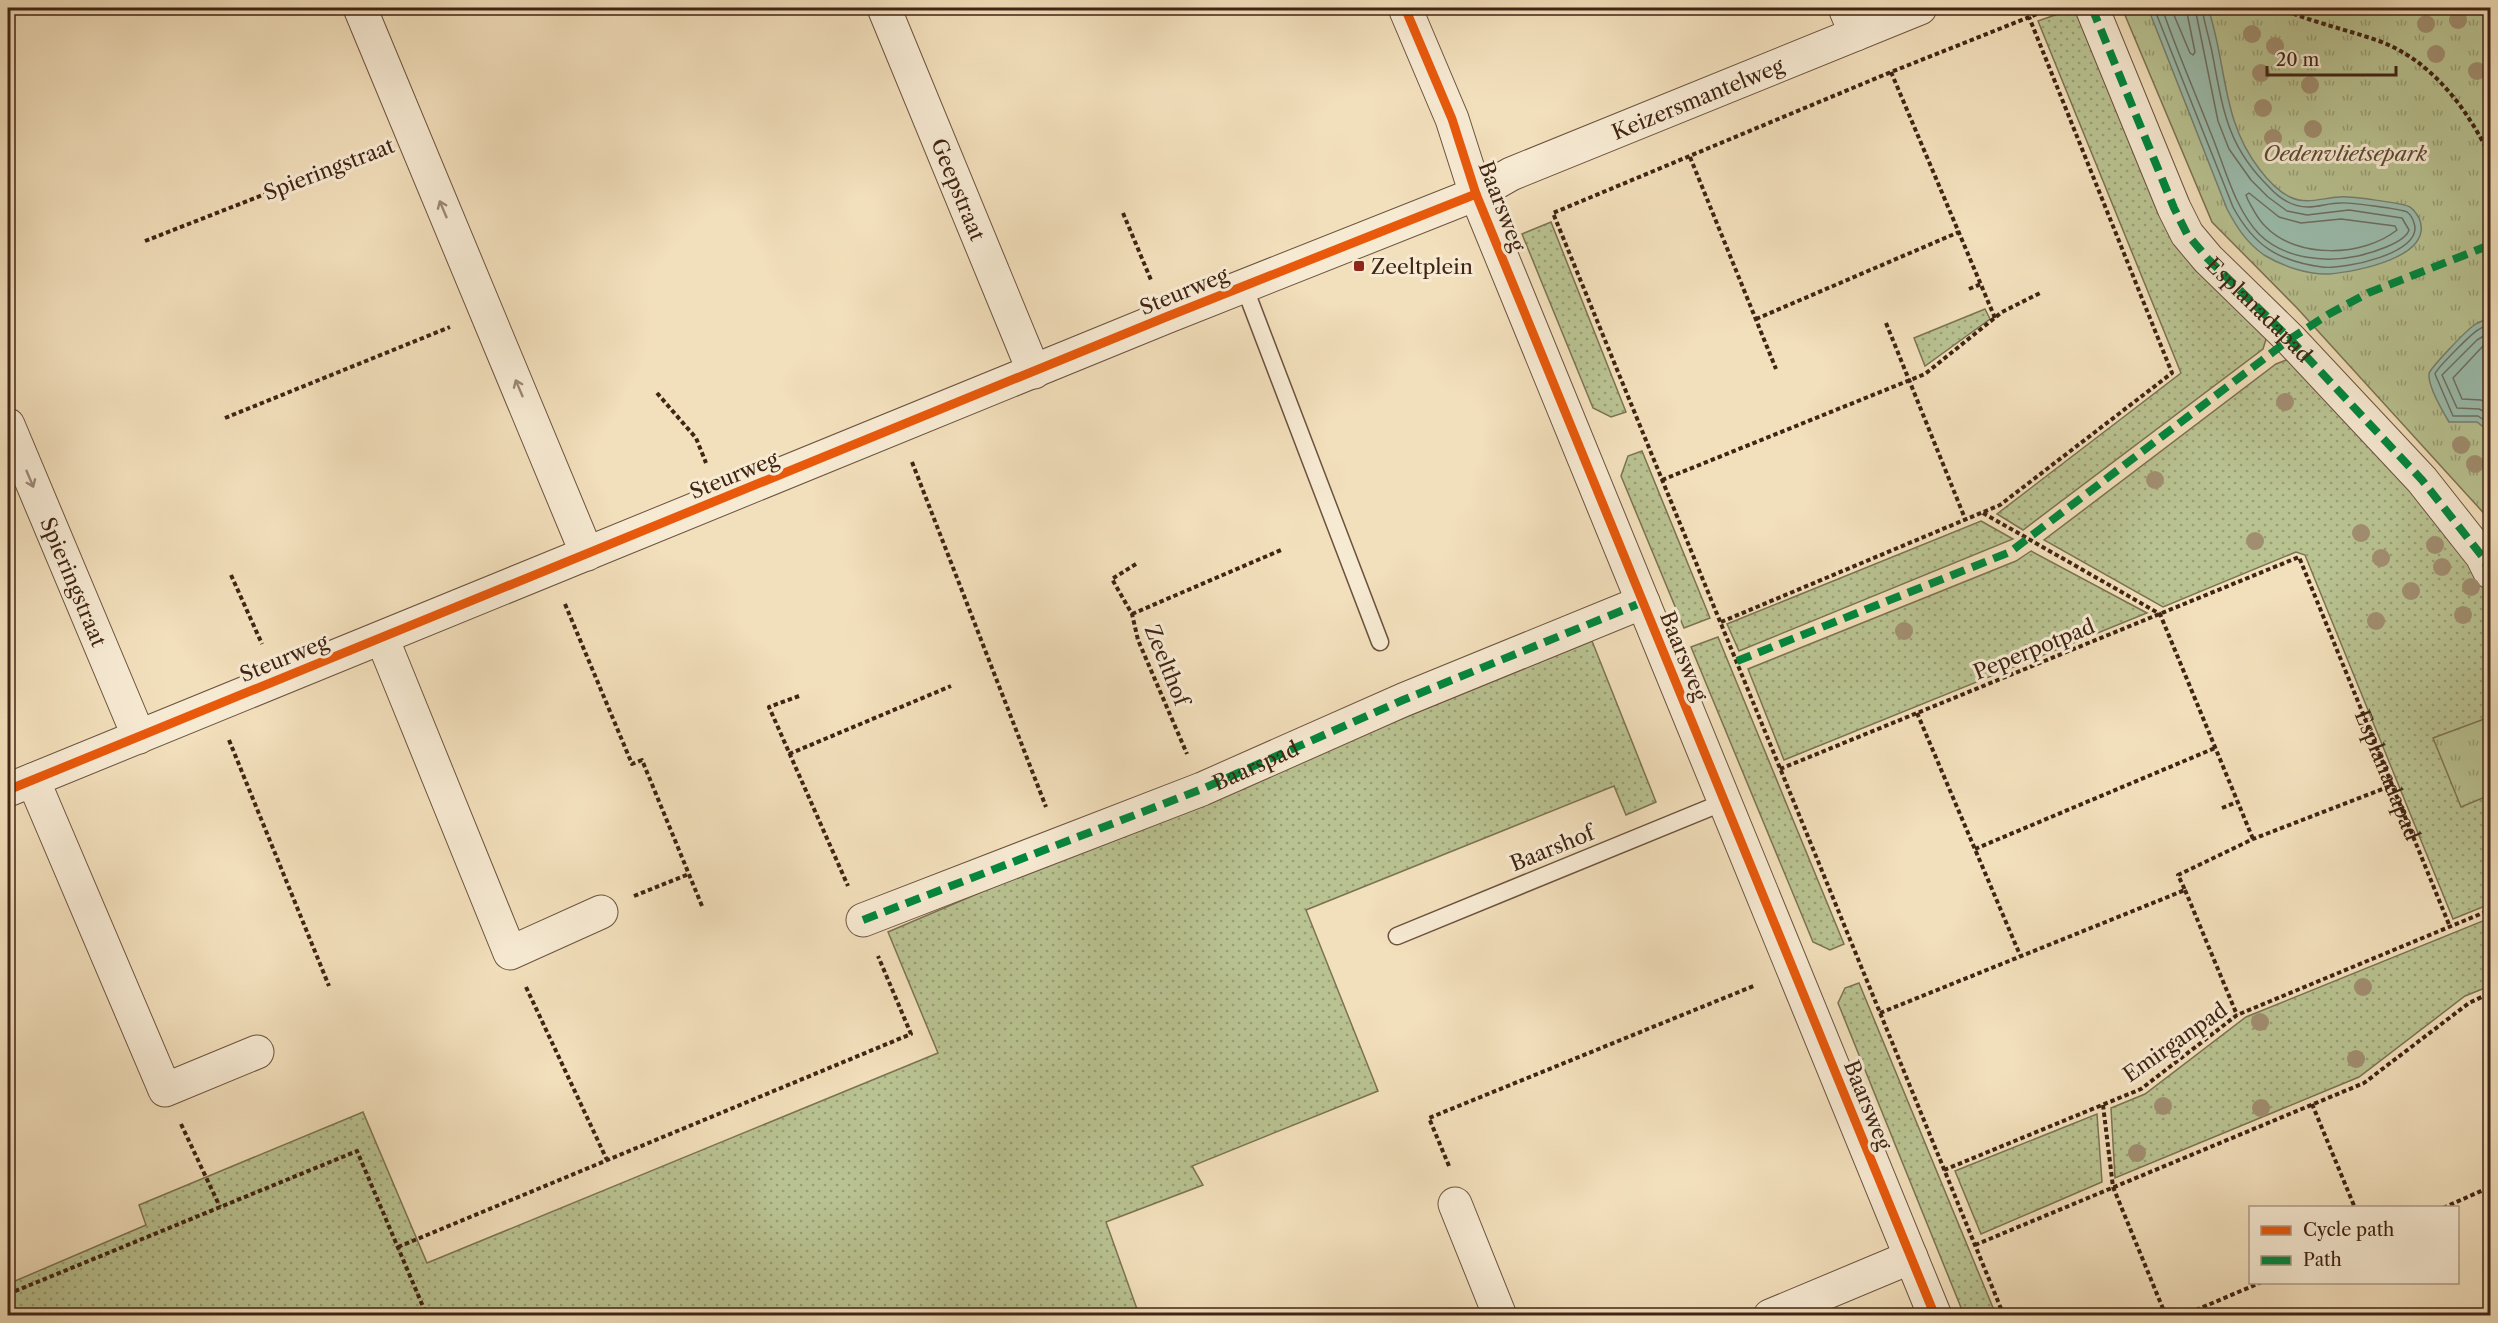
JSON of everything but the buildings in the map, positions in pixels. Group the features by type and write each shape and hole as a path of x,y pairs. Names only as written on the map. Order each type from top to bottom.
{"street":[{"name":"Spieringstraat","path":"360,8 587,554"},
{"name":"Geepstraat","path":"884,8 1034,372"},
{"name":"Baarsweg","path":"1405,8 1452,119 1476,194 1935,1316"},
{"name":"Keizersmantelweg","path":"1476,194 1511,174 1851,21 1920,8"},
{"name":"Esplanadapad","path":"2092,8 2174,208 2187,234 2208,259 2290,339 2392,446 2452,517 2490,572"},
{"name":"Steurweg","path":"165,1090 20,785 1166,317 1476,194"},
{"name":"Spieringstraat","path":"8,425 139,737"},
{"name":"Baarspad","path":"863,920 1202,789 1403,700 1643,602"},
{"path":"382,638 510,953 601,912"},
{"path":"165,1090 257,1052"},
{"path":"1455,1204 1500,1316"},
{"path":"1770,1316 1911,1257"}],"lane":[{"path":"1244,286 1380,642"},
{"name":"Baarshof","path":"1397,936 1724,802"}],"path":[{"path":"2004,1316 1553,213 1690,158 1891,72 2053,8"},
{"path":"2279,8 2304,19 2381,42 2412,58 2441,82 2466,112 2490,156"},
{"path":"1720,622 2000,505 2172,373 2029,17"},
{"path":"1891,72 1995,318"},
{"path":"1690,158 1776,369"},
{"path":"1123,213 1166,317"},
{"path":"1756,319 1959,232"},
{"path":"1969,289 1981,284"},
{"path":"1662,480 1925,374 2002,312 2042,292"},
{"path":"225,418 486,312"},
{"path":"1886,323 1966,521"},
{"path":"657,393 696,438 720,500"},
{"path":"898,427 1060,844"},
{"path":"1983,513 2160,614 2253,839"},
{"path":"1132,614 1281,550"},
{"path":"552,568 632,764 642,760 702,906"},
{"path":"231,575 278,680"},
{"path":"789,754 951,686"},
{"path":"398,1247 911,1034 769,707 799,696"},
{"path":"218,705 230,741 329,987"},
{"path":"1917,713 2020,956"},
{"path":"1975,849 2216,748"},
{"path":"2237,1015 2178,875 2253,839 2393,785"},
{"path":"2222,808 2237,802"},
{"path":"601,912 608,906 689,874"},
{"path":"1880,1012 2185,890"},
{"path":"510,953 607,1160"},
{"path":"1455,1204 1462,1195 1429,1118 1793,970"},
{"path":"1975,1245 2364,1083 2469,1003 2490,993"},
{"path":"165,1090 220,1207"},
{"path":"2312,1104 2354,1206"},
{"path":"2103,1105 2113,1187 2166,1316"},
{"path":"8,1294 357,1151 427,1316"},
{"path":"2448,1206 2490,1188"},
{"path":"2182,1316 2257,1284"}],"green space":[{"path":"2079,8 2174,235 2267,336 2263,349 2023,530 1997,514 2181,373 2038,21"},
{"name":"Oedenvlietsepark","path":"2122,8 2490,8 2490,520 2297,308 2212,222"},
{"path":"1551,222 1626,412 1611,417 1593,408 1522,234"},
{"path":"1985,309 1990,319 1925,366 1914,338"},
{"path":"2286,360 2290,361 2397,470 2477,573 2490,596 2490,904 2453,919 2305,555 2296,552 2163,607 2044,540 2276,364"},
{"path":"1642,451 1710,618 1684,628 1621,476 1628,456"},
{"path":"1981,521 2013,539 1739,651 1727,624"},
{"path":"2031,551 2147,613 1784,760 1748,669 2016,561"},
{"path":"1718,637 1844,944 1830,950 1813,942 1691,647"},
{"path":"1592,641 1656,802 1626,815 1614,786 1306,910 1378,1091 1192,1166 1203,1185 1106,1222 1137,1309 1121,1315 8,1316 8,1284 146,1225 139,1205 363,1112 427,1263 938,1053 888,932 1073,853"},
{"path":"2487,718 2490,728 2490,795 2461,807 2433,738"},
{"path":"2490,918 2490,986 2465,996 2359,1077 2115,1178 2111,1108 2145,1094 2246,1017"},
{"path":"1859,983 1996,1315 1964,1315 1838,1003 1845,988"},
{"path":"2097,1114 2102,1182 1981,1234 1955,1171"}],"water":[{"path":"2148,8 2208,8 2231,112 2238,132 2260,170 2278,189 2302,201 2345,197 2405,205 2410,207 2419,218 2421,232 2416,243 2390,260 2356,270 2329,274 2313,273 2287,266 2264,255 2252,245 2227,209"},
{"path":"2490,318 2490,432 2477,422 2449,422 2433,392 2429,374 2469,329"}],"marked path":[{"path":"2092,8 2174,208 2187,234 2208,259 2290,339 2422,480 2482,556 2490,572"},
{"path":"1737,661 2010,552 2290,339 2329,314 2368,293 2490,245"},
{"path":"863,920 1202,789 1403,700 1643,602"}],"cycle path":[{"path":"1405,8 1452,119 1476,194 1935,1316"},
{"path":"8,790 1166,317 1476,194"}],"place":[{"name":"Zeeltplein","path":"1359,266"}]}
